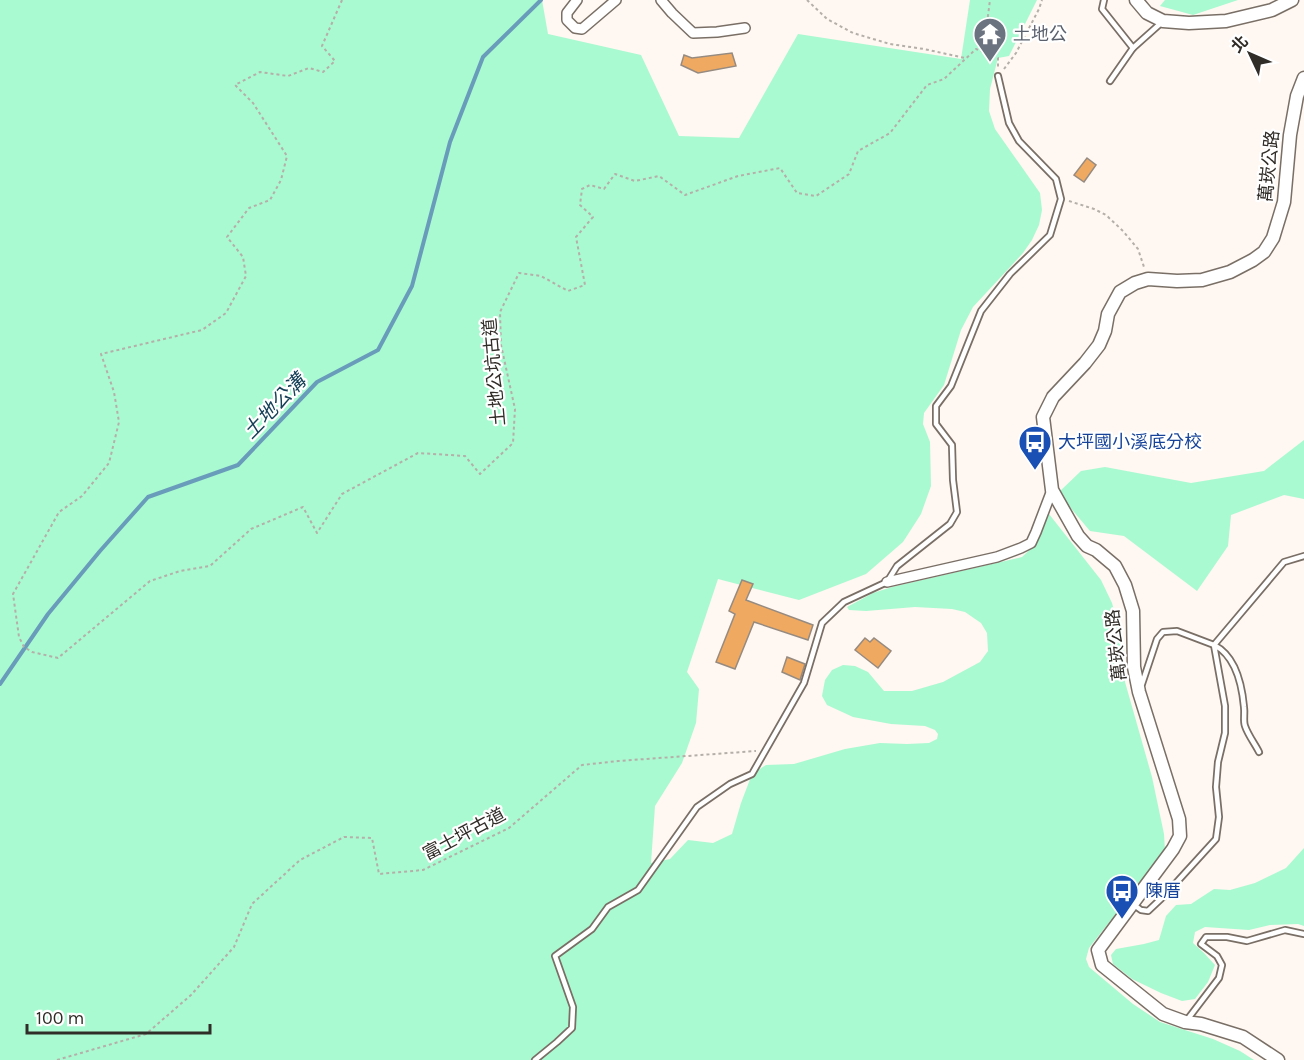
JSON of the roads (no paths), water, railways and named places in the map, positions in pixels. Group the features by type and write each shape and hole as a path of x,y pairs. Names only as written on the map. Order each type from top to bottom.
{"street":[{"path":"577,0 567,13 567,20 575,28 582,29 616,0"},
{"path":"661,0 693,33 745,28"},
{"path":"1136,0 1147,13 1163,21 1190,23 1226,21 1272,9 1292,0"},
{"name":"萬崁公路","path":"1278,1060 1243,1037 1163,1014 1102,965 1098,950 1173,849 1180,836 1179,819 1139,692 1134,667 1133,611 1125,585 1115,566 1096,550 1087,546 1078,536 1052,490 1043,417 1053,397 1099,345 1105,331 1108,314 1120,292 1135,283 1148,279 1202,280 1230,272 1264,252 1273,238 1284,202 1290,135 1297,96 1304,78"},
{"path":"887,582 997,557 1031,543 1052,490"}],"lane":[{"path":"1104,0 1102,9 1133,48"},
{"path":"1110,81 1133,48 1163,21"},
{"path":"535,1060 572,1028 573,1007 555,956 592,930 608,907 638,890 697,807 730,784 752,774 804,683 822,623 844,602 887,582 897,566 950,524 957,512 952,445 936,424 936,406 951,386 981,310 1010,274 1050,236 1061,199 1056,179 1019,141 1009,123 998,76"},
{"path":"1132,904 1141,910 1148,911 1216,839 1218,817 1216,787 1218,762 1225,733 1225,715 1214,645 1284,562 1304,556"},
{"path":"1139,692 1157,639 1162,632 1177,631 1214,645 1228,656 1237,674 1245,708 1245,725 1259,752"},
{"path":"1185,1022 1219,978 1222,965 1217,956 1201,944 1206,937 1227,937 1247,941 1285,930 1304,934"}],"waterway":[{"name":"土地公溝","path":"0,684 48,614 148,497 238,465 317,382 378,350 412,286 450,142 483,57 541,0"}],"place":[{"name":"土地公","path":"990,63"},
{"name":"大坪國小溪底分校","path":"1035,471"},
{"name":"陳厝","path":"1122,920"}]}
